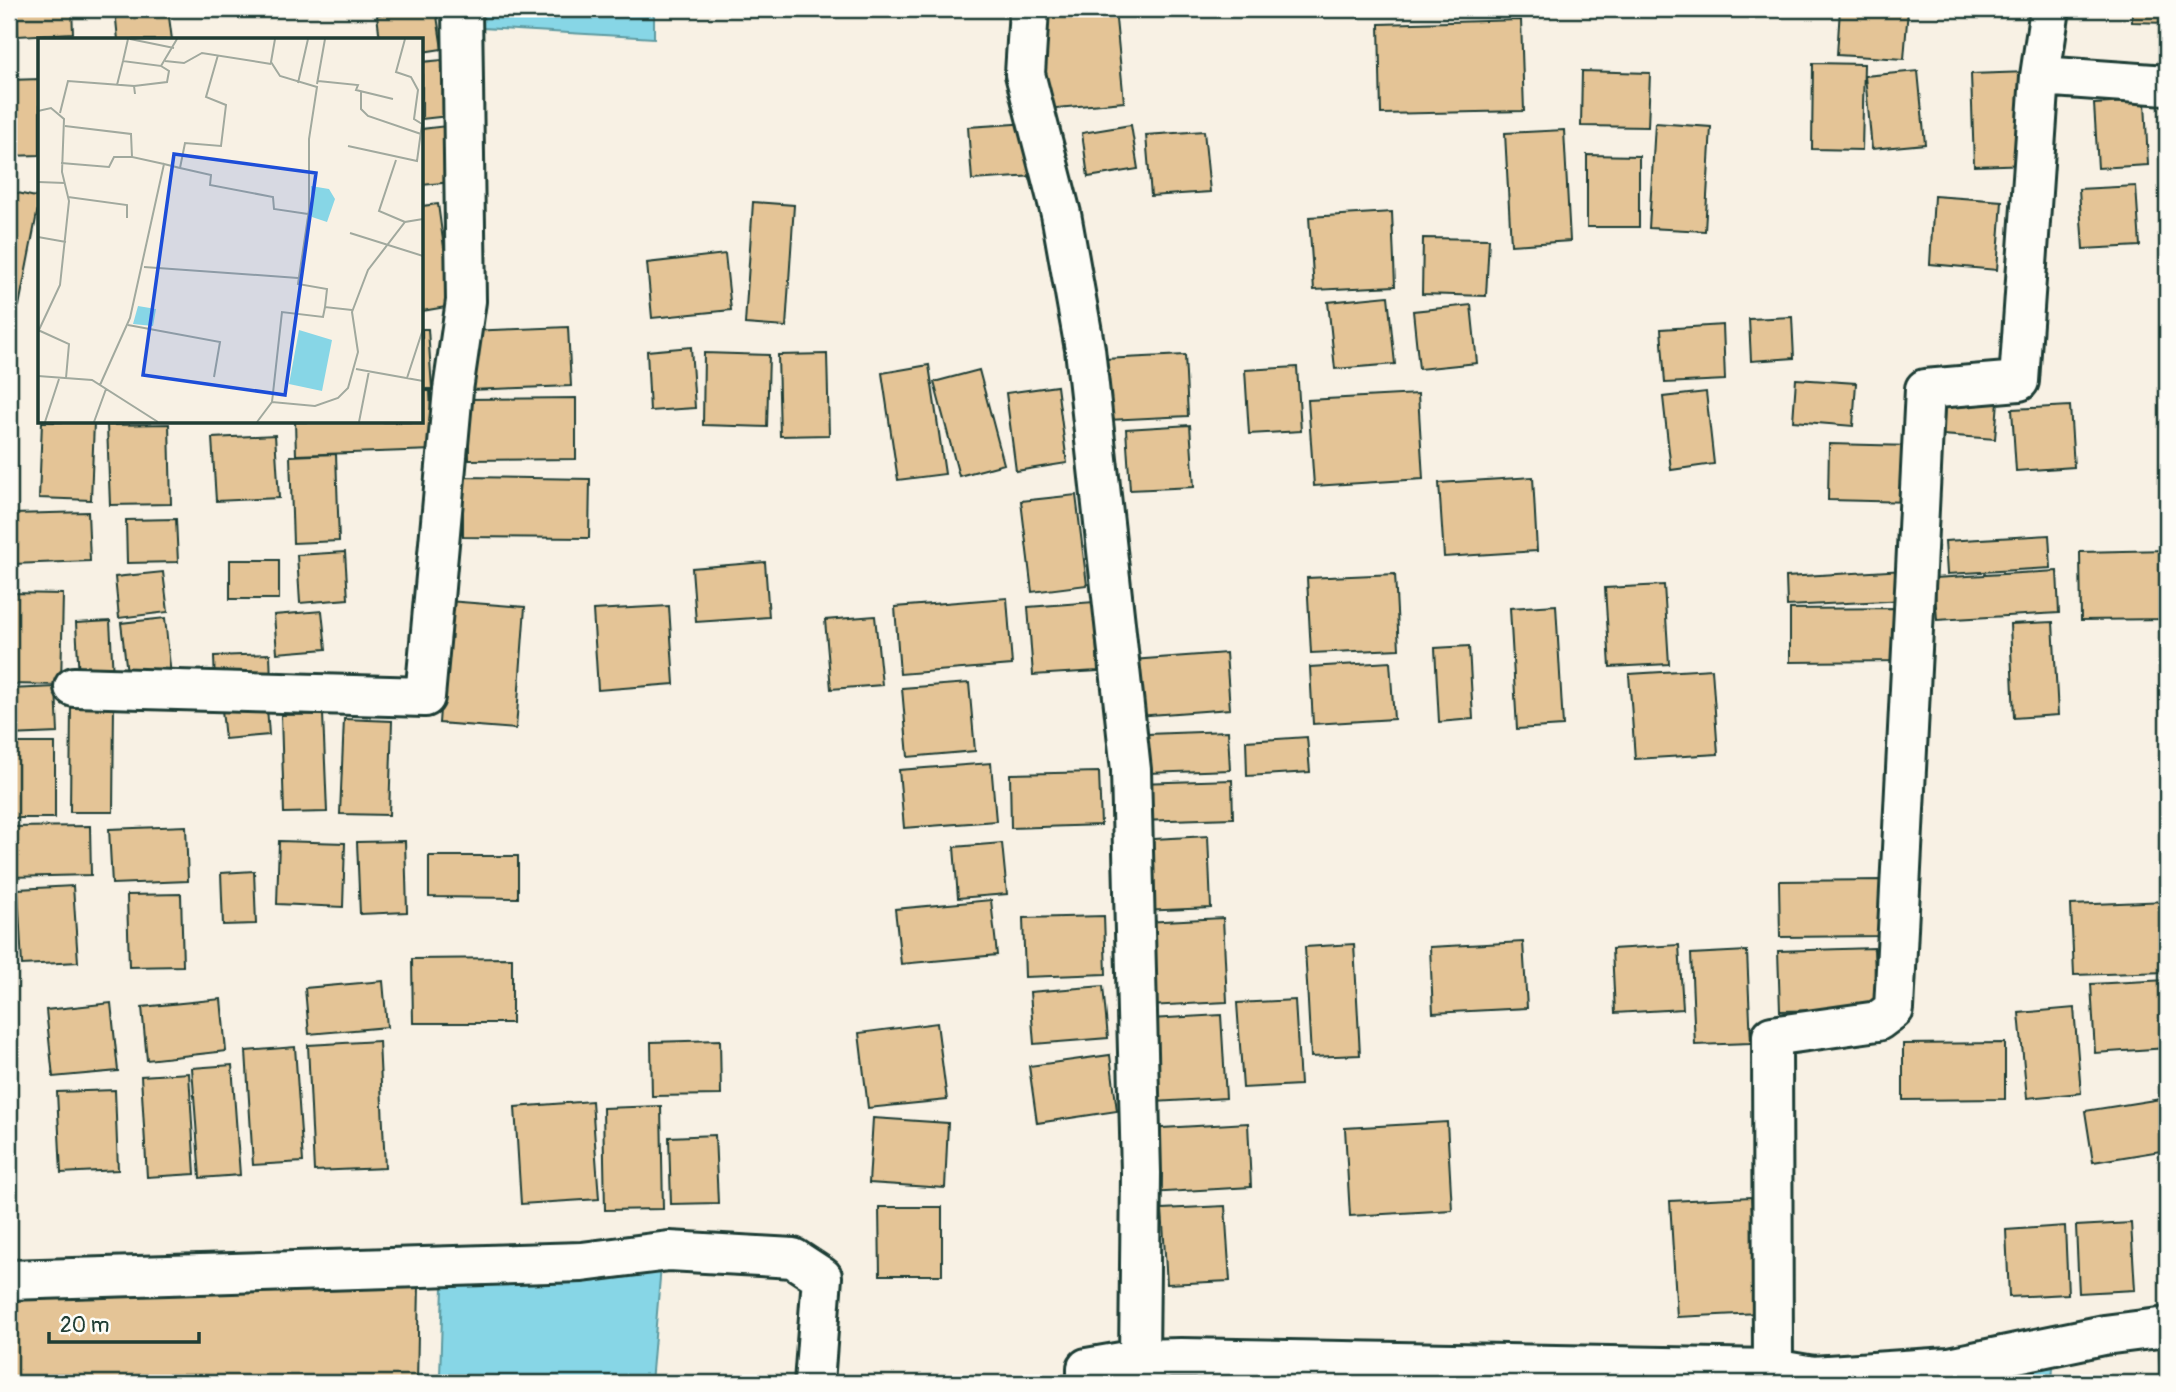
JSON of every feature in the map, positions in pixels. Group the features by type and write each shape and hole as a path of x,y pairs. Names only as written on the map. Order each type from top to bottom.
{"street":[{"path":"74,687 425,697 453,390 466,301 462,9"},
{"path":"1029,9 1025,74 1061,214 1085,349 1131,769 1141,1172 1139,1359"},
{"path":"1773,1368 1772,1036 1878,1021 1894,1009 1924,389 2019,381 2040,76 2050,9"},
{"path":"2040,76 2167,85"},
{"path":"9,1280 582,1262 670,1251 793,1258 821,1278 814,1383"},
{"path":"1087,1383 1087,1368 1139,1359 1181,1357 1773,1368 1814,1376 1949,1367 2104,1335 2167,1327"}],"water":[{"path":"482,9 654,9 654,38 482,28"},
{"path":"444,1257 661,1266 651,1383 440,1376"},
{"path":"2053,1367 2052,1383 1944,1383"}],"building":[{"path":"17,9 72,9 73,33 18,36"},
{"path":"115,9 168,9 172,38 118,38"},
{"path":"436,9 442,49 424,52 424,38 380,38 377,15"},
{"path":"1035,9 1115,9 1124,102 1045,109"},
{"path":"1840,9 1908,9 1904,59 1837,55"},
{"path":"2132,9 2167,9 2167,23 2132,22"},
{"path":"1521,20 1524,111 1381,114 1379,24"},
{"path":"442,60 448,116 424,119 424,62"},
{"path":"1813,63 1864,64 1862,150 1812,149"},
{"path":"1582,71 1650,73 1648,127 1581,126"},
{"path":"1918,71 1925,144 1872,149 1865,76"},
{"path":"2028,72 2029,164 1974,166 1971,74"},
{"path":"38,79 38,155 9,156 9,80"},
{"path":"2145,101 2148,165 2098,168 2094,104"},
{"path":"1031,123 1035,176 972,180 968,127"},
{"path":"1655,123 1711,127 1705,231 1649,228"},
{"path":"1131,125 1138,169 1088,177 1082,133"},
{"path":"446,126 452,182 424,185 424,129"},
{"path":"1564,130 1570,241 1511,245 1505,133"},
{"path":"1204,131 1210,192 1151,196 1146,135"},
{"path":"1587,155 1639,156 1639,227 1587,227"},
{"path":"2136,186 2140,246 2083,249 2079,189"},
{"path":"9,191 38,198 38,208 19,306 9,304"},
{"path":"1934,196 2002,201 1997,270 1930,264"},
{"path":"753,202 794,205 786,327 745,324"},
{"path":"438,204 452,306 424,311 424,206"},
{"path":"1392,212 1395,286 1314,290 1309,217"},
{"path":"1423,238 1489,239 1486,296 1422,294"},
{"path":"725,254 731,310 652,318 647,263"},
{"path":"1388,296 1395,364 1335,369 1328,302"},
{"path":"1471,305 1477,363 1419,369 1413,311"},
{"path":"1792,317 1794,358 1751,361 1749,319"},
{"path":"1723,325 1725,380 1665,383 1661,329"},
{"path":"9,327 14,327 9,396"},
{"path":"568,327 571,386 470,390 468,331"},
{"path":"424,329 428,329 432,389 424,389"},
{"path":"691,347 695,408 650,411 647,351"},
{"path":"704,353 769,355 767,427 703,425"},
{"path":"827,354 829,435 780,436 778,355"},
{"path":"1185,355 1188,416 1108,420 1104,359"},
{"path":"929,365 945,474 898,480 882,373"},
{"path":"1297,367 1301,431 1249,434 1245,370"},
{"path":"979,370 1004,464 959,476 934,382"},
{"path":"1796,379 1856,383 1853,426 1793,421"},
{"path":"1057,386 1067,463 1016,471 1006,393"},
{"path":"424,391 430,391 433,450 296,455 295,424 424,424"},
{"path":"1706,392 1714,464 1671,470 1663,397"},
{"path":"1418,394 1423,479 1314,486 1308,400"},
{"path":"576,398 576,459 469,460 468,399"},
{"path":"1945,398 1998,401 1995,439 1943,435"},
{"path":"2070,406 2074,467 2016,471 2012,409"},
{"path":"42,424 94,424 91,500 39,498"},
{"path":"169,424 171,504 110,505 107,425"},
{"path":"1190,425 1194,487 1130,490 1126,429"},
{"path":"275,435 279,498 216,501 212,438"},
{"path":"1829,444 1913,446 1912,502 1828,500"},
{"path":"336,454 339,541 293,543 290,456"},
{"path":"463,477 590,479 589,538 463,537"},
{"path":"1533,477 1537,551 1444,557 1439,483"},
{"path":"1076,495 1087,585 1032,592 1021,501"},
{"path":"88,512 90,561 13,564 12,514"},
{"path":"176,519 178,562 127,563 126,520"},
{"path":"2049,535 2051,568 1947,574 1945,541"},
{"path":"2167,550 2167,619 2081,620 2080,552"},
{"path":"345,552 348,599 300,603 297,555"},
{"path":"230,560 279,560 279,599 230,599"},
{"path":"765,562 769,617 696,622 692,568"},
{"path":"1905,570 1906,600 1787,606 1786,577"},
{"path":"2057,571 2059,613 1937,620 1934,578"},
{"path":"163,572 168,612 119,618 115,577"},
{"path":"1395,574 1399,649 1311,653 1307,578"},
{"path":"1664,585 1669,664 1610,667 1605,588"},
{"path":"9,593 63,594 61,685 9,684"},
{"path":"1007,598 1012,665 900,674 895,607"},
{"path":"448,601 525,607 516,729 439,723"},
{"path":"1094,602 1098,671 1033,675 1028,607"},
{"path":"1556,605 1563,726 1517,729 1510,608"},
{"path":"669,606 674,684 598,690 593,610"},
{"path":"1903,608 1904,661 1790,662 1790,609"},
{"path":"322,611 326,649 277,653 274,615"},
{"path":"875,616 882,685 831,689 825,620"},
{"path":"165,618 171,676 128,681 121,623"},
{"path":"110,621 113,677 79,679 76,623"},
{"path":"2053,622 2058,715 2014,718 2010,624"},
{"path":"1469,646 1473,719 1439,722 1435,648"},
{"path":"1226,653 1230,709 1137,716 1132,660"},
{"path":"270,654 271,681 215,683 214,656"},
{"path":"1390,662 1394,719 1313,724 1310,667"},
{"path":"1712,669 1718,754 1635,759 1629,674"},
{"path":"969,683 975,751 908,757 902,688"},
{"path":"56,687 58,733 9,735 9,689"},
{"path":"71,703 114,704 113,812 70,812"},
{"path":"267,707 269,735 225,739 222,710"},
{"path":"323,714 327,812 284,813 281,715"},
{"path":"344,719 392,721 389,815 340,814"},
{"path":"1228,731 1230,770 1148,773 1147,734"},
{"path":"1307,737 1310,772 1247,776 1246,741"},
{"path":"9,743 55,743 55,818 9,818"},
{"path":"991,763 996,821 904,828 899,770"},
{"path":"1099,772 1101,825 1011,828 1010,774"},
{"path":"1232,780 1233,818 1139,821 1138,783"},
{"path":"90,826 91,875 9,877 9,827"},
{"path":"186,826 188,881 112,884 109,829"},
{"path":"1208,836 1211,908 1141,911 1136,840"},
{"path":"279,841 345,843 343,907 277,904"},
{"path":"405,841 407,912 360,914 357,842"},
{"path":"1002,843 1007,894 958,898 954,847"},
{"path":"429,856 518,856 518,898 429,897"},
{"path":"254,871 256,924 223,925 221,873"},
{"path":"1882,880 1882,936 1780,937 1779,881"},
{"path":"73,886 78,962 22,965 18,889"},
{"path":"181,894 183,966 129,967 127,895"},
{"path":"991,900 997,955 901,964 895,909"},
{"path":"2167,901 2167,972 2074,975 2071,905"},
{"path":"1104,916 1106,974 1025,977 1023,918"},
{"path":"1223,918 1227,1002 1148,1006 1144,922"},
{"path":"1523,942 1527,1008 1433,1013 1430,947"},
{"path":"1354,944 1360,1055 1311,1057 1305,947"},
{"path":"1679,945 1683,1009 1615,1013 1612,949"},
{"path":"1874,948 1876,1009 1780,1011 1778,951"},
{"path":"1747,951 1751,1043 1695,1045 1691,954"},
{"path":"512,958 512,1023 413,1023 412,959"},
{"path":"2167,980 2167,1048 2095,1053 2091,984"},
{"path":"383,981 387,1027 309,1034 305,988"},
{"path":"1103,986 1108,1038 1034,1044 1030,992"},
{"path":"221,999 226,1051 147,1060 142,1007"},
{"path":"1295,1000 1300,1085 1243,1088 1237,1003"},
{"path":"111,1003 118,1071 53,1077 46,1010"},
{"path":"2074,1008 2081,1093 2027,1098 2019,1013"},
{"path":"1221,1015 1226,1098 1154,1102 1150,1019"},
{"path":"937,1023 947,1100 868,1108 859,1033"},
{"path":"720,1040 721,1095 652,1096 651,1042"},
{"path":"379,1041 385,1168 314,1171 308,1045"},
{"path":"2005,1043 2005,1099 1903,1100 1903,1044"},
{"path":"295,1047 303,1162 253,1165 246,1051"},
{"path":"1110,1055 1117,1111 1037,1123 1029,1066"},
{"path":"232,1065 240,1175 200,1178 192,1068"},
{"path":"189,1073 195,1174 147,1177 141,1076"},
{"path":"115,1090 118,1170 61,1173 57,1092"},
{"path":"2167,1098 2167,1150 2093,1162 2085,1111"},
{"path":"592,1101 599,1199 521,1204 515,1107"},
{"path":"661,1106 663,1209 605,1210 603,1108"},
{"path":"873,1118 948,1123 945,1188 869,1183"},
{"path":"1447,1122 1452,1210 1350,1216 1345,1128"},
{"path":"1248,1123 1251,1187 1149,1193 1145,1129"},
{"path":"715,1135 718,1203 671,1204 669,1137"},
{"path":"1751,1197 1759,1313 1677,1317 1670,1201"},
{"path":"1225,1206 1230,1281 1167,1284 1162,1209"},
{"path":"879,1207 942,1207 942,1275 880,1275"},
{"path":"2131,1223 2135,1290 2079,1293 2076,1226"},
{"path":"2065,1226 2068,1294 2009,1297 2006,1230"},
{"path":"419,1285 417,1383 11,1383 9,1289"},
{"path":"2159,1350 2167,1350 2167,1383 2161,1383"}]}
